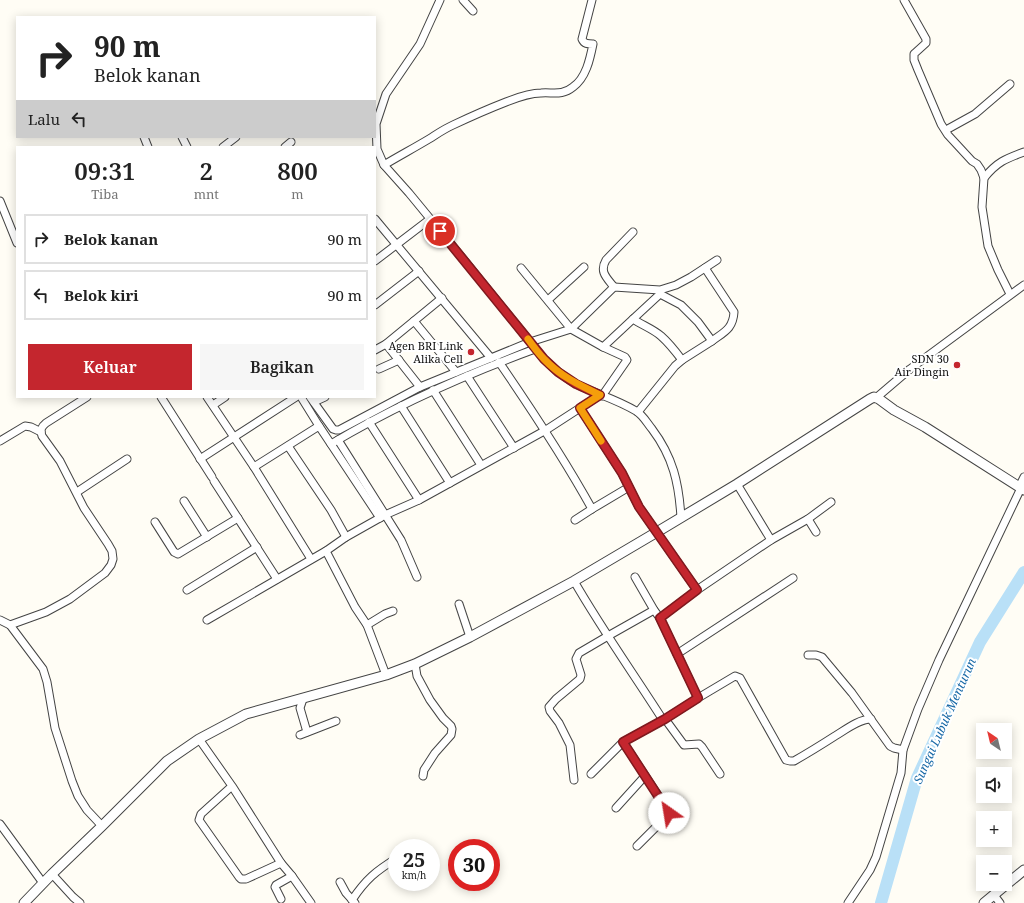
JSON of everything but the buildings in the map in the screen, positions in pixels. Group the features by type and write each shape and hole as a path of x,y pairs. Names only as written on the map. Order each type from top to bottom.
{"street":[{"path":"440,0 420,44 386,94 376,124 377,149 384,165 409,193 544,359 558,372 576,384 630,408 642,416 661,441 673,465 680,497 681,518"},
{"path":"463,0 473,11"},
{"path":"384,165 452,126 506,102 520,97 540,93 561,93 574,87 584,74 591,54 593,44 586,44 582,39 592,0"},
{"path":"904,0 926,39 926,43 915,52 914,60 934,109 948,135 982,170 984,178 982,206 988,246 1010,294"},
{"path":"946,130 975,114 1010,84"},
{"path":"224,146 235,138"},
{"path":"286,146 291,142"},
{"path":"984,178 992,168 1005,159 1024,152"},
{"path":"0,201 16,241"},
{"path":"376,259 430,219"},
{"path":"376,220 491,358"},
{"path":"633,232 603,265 605,274 614,286 660,292 681,305 698,322 712,341"},
{"path":"603,347 660,292 676,285 717,260"},
{"path":"548,300 584,267"},
{"path":"207,620 326,551 346,537 383,516 419,500 514,448 546,430 601,395 626,360 625,357 603,347 571,329 521,268"},
{"path":"638,412 682,360 729,328 734,320 734,312 705,268"},
{"path":"376,304 419,271"},
{"path":"876,398 910,369 1024,285"},
{"path":"312,400 333,430 339,430 420,387 530,342 571,329 614,286"},
{"path":"376,349 386,344 442,298"},
{"path":"633,319 660,335 674,349 682,360"},
{"path":"414,321 456,372"},
{"path":"386,344 420,387"},
{"path":"331,444 369,422 433,390 499,362 535,349"},
{"path":"376,368 399,360"},
{"path":"499,362 546,430 592,509"},
{"path":"467,376 514,448"},
{"path":"433,390 481,465"},
{"path":"40,432 42,426 46,423 85,398"},
{"path":"162,398 277,579"},
{"path":"209,398 254,467 311,559"},
{"path":"213,405 224,398"},
{"path":"200,459 294,398"},
{"path":"301,398 331,444 401,540 417,577"},
{"path":"24,903 167,761 199,739 246,714 386,675 415,664 470,637 574,581 681,518 737,484 870,398 876,398 1021,488"},
{"path":"401,406 450,483"},
{"path":"580,408 622,473 639,507 697,590"},
{"path":"369,422 419,500"},
{"path":"0,441 25,426 31,427 40,432 60,461 84,508 108,544 112,551 113,559 111,565 105,572 64,603 46,612 10,625"},
{"path":"254,467 319,426"},
{"path":"338,440 383,516"},
{"path":"288,446 331,510 346,537"},
{"path":"77,492 127,459"},
{"path":"848,903 870,870 876,857 901,773 903,750 918,709 939,660 1021,488 1024,476"},
{"path":"737,484 771,540"},
{"path":"575,520 629,487"},
{"path":"184,501 207,537"},
{"path":"660,618 710,581 771,540 808,519 831,502"},
{"path":"155,522 176,554 178,554 238,518"},
{"path":"808,519 816,532"},
{"path":"187,590 257,547"},
{"path":"326,551 355,608 367,624 386,675"},
{"path":"635,578 660,618 698,698"},
{"path":"677,654 793,578"},
{"path":"574,581 608,636 664,720 684,745 699,744 702,746 720,774"},
{"path":"459,604 470,637"},
{"path":"574,780 570,744 549,707 556,699 580,679 581,675 576,659 582,651 654,610"},
{"path":"367,624 385,614 393,612"},
{"path":"0,620 10,625 43,669 47,682 55,728 72,781 78,796 102,826"},
{"path":"808,655 822,657 852,693 890,746 903,750"},
{"path":"415,664 417,676 430,700 452,729 451,735 435,753 424,770 423,776"},
{"path":"591,774 623,742 664,720 735,676 739,677 786,760 794,761 847,729 871,719"},
{"path":"303,699 300,708 304,733 336,721"},
{"path":"199,739 232,786 281,863 311,903"},
{"path":"623,742 669,813 637,846"},
{"path":"616,808 645,776"},
{"path":"232,786 201,814 199,820 241,879 246,879 281,863"},
{"path":"0,824 43,883"},
{"path":"340,882 346,893 354,902 359,889 371,876 388,864"},
{"path":"984,903 1024,870"},
{"path":"52,874 80,903"},
{"path":"281,899 275,887 292,876"},
{"path":"994,895 1000,903"}],"waterway":[{"name":"Sungai Lubuk Menturun","path":"881,903 917,778 980,642 1024,572"}],"slow traffic":[{"path":"528,339 544,359 558,372 576,384 600,395 580,408 601,441"}],"place":[{"name":"Agen BRI Link Alika Cell","path":"471,352"},
{"name":"SDN 30 Air Dingin","path":"957,365"}],"route":[{"path":"440,231 544,359 558,372 576,384 600,395 580,408 622,473 639,507 697,590 660,618 698,698 665,719 623,742 669,813"}]}
